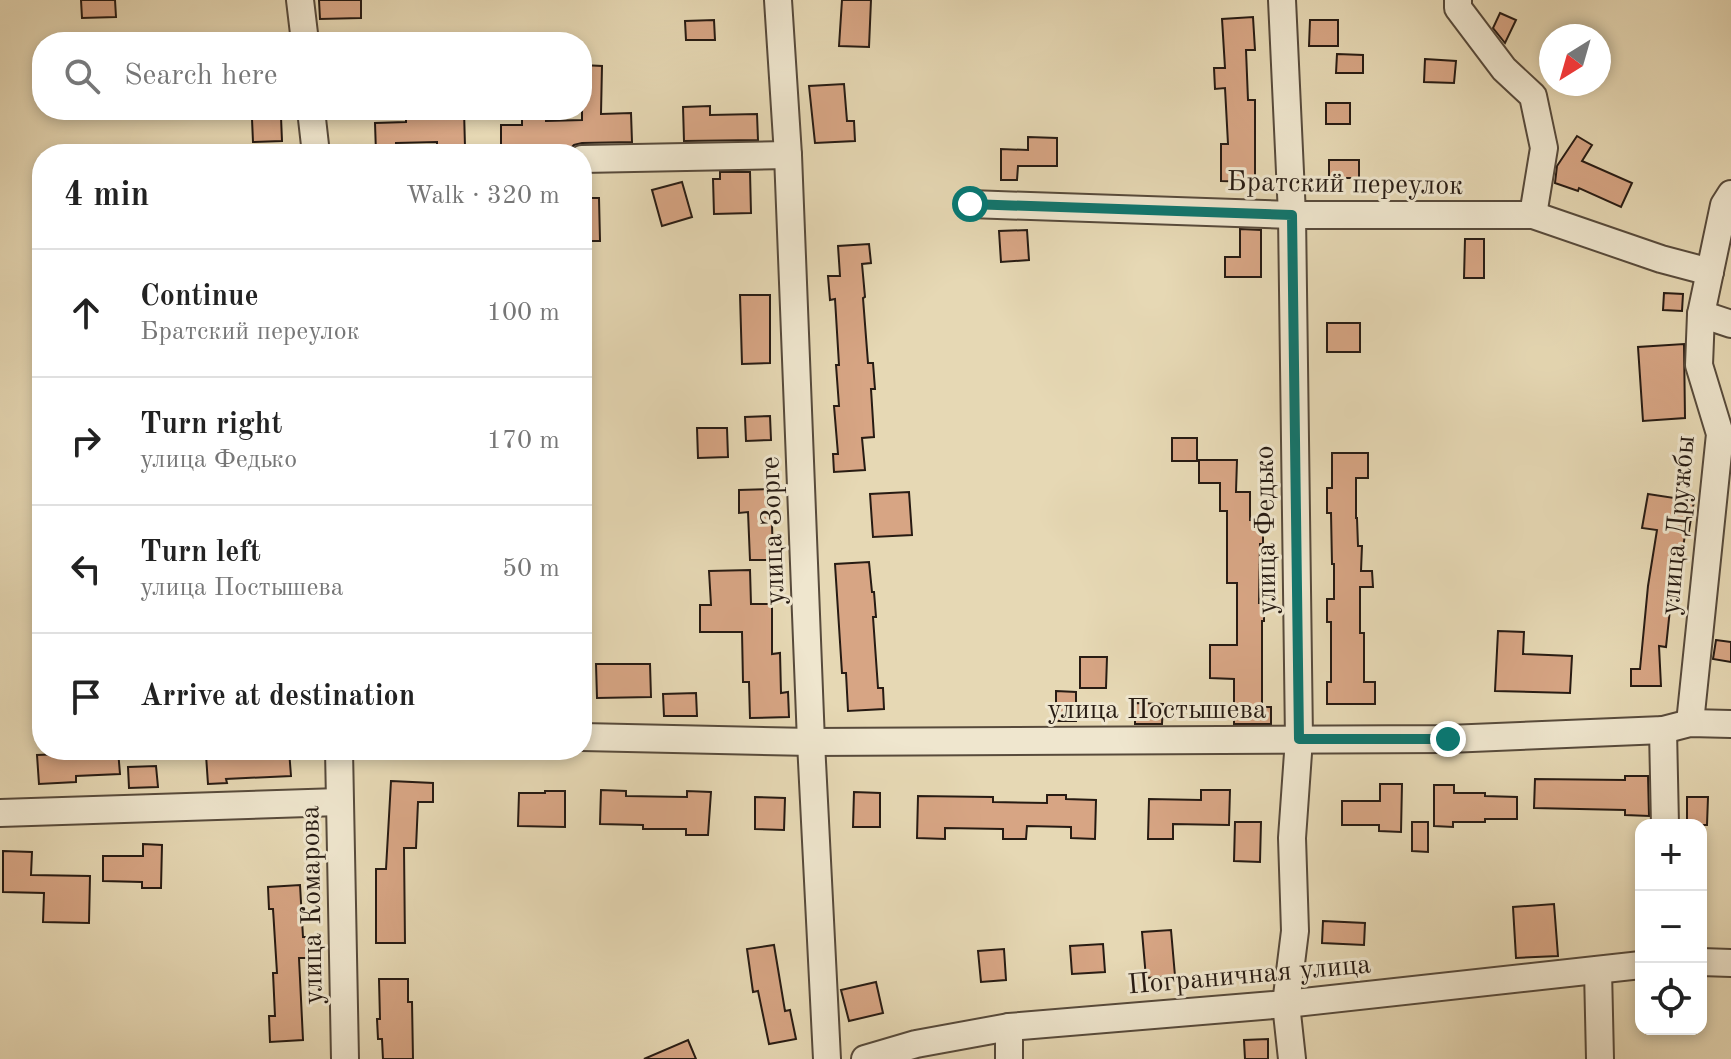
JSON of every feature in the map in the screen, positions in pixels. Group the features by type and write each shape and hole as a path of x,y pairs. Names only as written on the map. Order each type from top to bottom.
{"street":[{"path":"300,0 304,32"},
{"name":"улица Зорге","path":"778,0 788,155 827,1059"},
{"name":"улица Федько","path":"1282,0 1292,215 1299,739 1292,838 1295,931 1286,1004 1292,1059"},
{"path":"1458,0 1458,8 1504,69 1533,96 1544,148 1533,215"},
{"path":"312,120 315,144"},
{"path":"592,159 788,155"},
{"name":"улица Дружбы","path":"1690,723 1720,434 1699,365 1701,314 1724,205 1731,194"},
{"name":"Братский переулок","path":"970,204 1292,215 1533,215 1661,259 1710,272"},
{"path":"1701,314 1731,324"},
{"name":"улица Постышева","path":"592,737 811,742 1448,739 1663,730 1690,723 1731,724"},
{"path":"1663,730 1665,819"},
{"name":"улица Комарова","path":"339,760 345,1059"},
{"path":"0,813 339,802"},
{"path":"1707,962 1731,963"},
{"name":"Пограничная улица","path":"865,1059 916,1044 1009,1027 1286,1004 1635,966"},
{"path":"1598,970 1600,1059"},
{"path":"1009,1027 1009,1059"}],"building":[{"path":"81,0 115,0 116,17 82,18"},
{"path":"319,0 361,0 361,18 320,19"},
{"path":"842,0 871,0 869,47 839,46"},
{"path":"1500,13 1516,20 1505,43 1493,28"},
{"path":"1253,17 1255,50 1246,50 1248,100 1255,100 1255,182 1221,181 1221,144 1228,144 1225,88 1215,89 1214,68 1225,68 1222,19"},
{"path":"714,20 715,40 686,40 685,21"},
{"path":"1310,20 1338,20 1338,46 1309,46"},
{"path":"1337,54 1363,55 1363,73 1336,73"},
{"path":"1425,59 1456,61 1454,83 1424,82"},
{"path":"592,66 602,66 601,114 631,113 632,142 501,144 501,125 522,125 522,120 592,120"},
{"path":"844,84 847,121 854,121 855,141 815,143 809,86"},
{"path":"1326,103 1350,103 1350,124 1326,124"},
{"path":"710,106 710,115 757,114 758,140 684,141 683,107"},
{"path":"252,120 281,120 282,141 253,142"},
{"path":"464,120 465,144 376,144 375,123"},
{"path":"1577,136 1592,145 1582,161 1632,183 1621,207 1579,188 1578,191 1555,183 1557,166"},
{"path":"1028,137 1057,138 1057,166 1018,166 1017,180 1001,180 1001,149 1028,150"},
{"path":"1329,160 1359,160 1359,178 1329,178"},
{"path":"720,172 750,172 751,213 714,214 713,179 720,179"},
{"path":"682,182 692,217 662,226 652,190"},
{"path":"592,198 599,198 600,241 592,241"},
{"path":"1240,229 1261,230 1261,277 1225,277 1225,257 1240,257"},
{"path":"1027,230 1029,260 1001,262 999,231"},
{"path":"1465,239 1484,239 1484,278 1464,278"},
{"path":"869,244 871,263 862,264 868,363 873,363 875,389 871,389 874,437 862,438 865,470 834,472 833,454 838,454 834,406 839,406 836,365 839,365 835,299 830,300 828,276 840,276 838,246"},
{"path":"1664,293 1683,294 1682,311 1663,310"},
{"path":"740,295 770,295 770,363 742,364"},
{"path":"1327,323 1360,323 1360,352 1327,352"},
{"path":"1684,344 1685,418 1643,421 1638,347"},
{"path":"770,416 771,440 746,441 745,417"},
{"path":"697,428 727,428 728,457 698,458"},
{"path":"1172,438 1197,438 1197,461 1172,461"},
{"path":"1332,453 1368,453 1368,478 1356,478 1356,518 1358,546 1362,546 1361,571 1372,571 1373,587 1360,587 1360,633 1364,633 1364,682 1375,682 1375,704 1327,704 1327,682 1331,682 1331,622 1327,622 1327,599 1334,599 1331,513 1327,513 1327,488 1332,488"},
{"path":"1199,460 1237,460 1236,492 1250,492 1250,520 1263,521 1259,603 1264,603 1262,707 1271,707 1271,724 1234,724 1234,679 1210,678 1210,645 1237,645 1237,583 1227,583 1227,511 1220,511 1220,483 1199,483"},
{"path":"771,489 773,560 750,560 748,512 739,513 739,490"},
{"path":"909,492 912,535 873,537 870,494"},
{"path":"1648,494 1694,501 1676,590 1672,590 1666,647 1659,646 1661,686 1631,686 1631,669 1640,669 1657,530 1642,528"},
{"path":"869,562 876,617 873,617 878,688 883,688 884,709 848,711 846,673 842,673 835,564"},
{"path":"750,570 751,604 772,604 772,654 780,653 781,693 788,692 789,717 750,718 749,682 743,682 742,632 700,632 700,605 711,605 709,571"},
{"path":"1498,631 1524,632 1523,654 1572,656 1570,693 1495,691"},
{"path":"1716,640 1731,642 1731,662 1713,659"},
{"path":"1080,657 1107,657 1106,688 1080,688"},
{"path":"596,664 650,664 651,697 597,698"},
{"path":"1056,691 1076,692 1076,721 1056,721"},
{"path":"696,693 697,716 664,716 663,694"},
{"path":"1135,703 1163,704 1162,724 1135,724"},
{"path":"37,760 119,760 120,774 76,776 76,782 39,784"},
{"path":"206,760 290,760 291,776 226,779 227,783 208,784"},
{"path":"156,766 158,787 129,788 128,767"},
{"path":"1625,776 1648,776 1649,816 1625,815 1625,810 1534,808 1535,779 1625,780"},
{"path":"391,781 433,783 433,802 418,802 416,848 404,848 405,943 376,943 376,869 386,869"},
{"path":"1380,784 1402,784 1401,832 1379,831 1379,825 1342,825 1342,801 1380,801"},
{"path":"1434,785 1454,785 1454,793 1517,797 1517,819 1485,819 1485,822 1453,822 1453,827 1434,826"},
{"path":"601,790 626,791 626,796 687,797 687,791 711,792 708,835 686,835 686,829 643,829 643,825 600,824"},
{"path":"1201,790 1230,790 1229,825 1173,824 1173,839 1148,839 1149,799 1201,800"},
{"path":"565,791 565,827 518,826 519,793"},
{"path":"854,792 880,793 880,827 853,827"},
{"path":"1047,795 1096,800 1095,839 1071,838 1071,827 1027,826 1026,839 1003,839 1003,829 945,828 945,839 917,838 918,796 993,797 993,802 1047,803"},
{"path":"755,797 785,798 784,830 755,829"},
{"path":"1687,797 1708,797 1707,825 1707,819 1687,819"},
{"path":"1235,822 1261,822 1260,862 1234,861"},
{"path":"1412,822 1428,822 1428,852 1412,851"},
{"path":"143,844 162,845 161,888 142,888 142,882 103,881 103,856 143,856"},
{"path":"3,851 32,852 31,875 90,876 89,923 43,922 44,893 3,892"},
{"path":"300,885 303,937 308,937 309,958 299,958 303,1040 270,1042 269,1016 275,1016 273,973 277,973 273,909 269,909 268,887"},
{"path":"1554,904 1558,956 1516,958 1513,907"},
{"path":"1323,921 1365,923 1364,945 1322,943"},
{"path":"1171,930 1175,976 1146,978 1142,932"},
{"path":"1103,944 1105,972 1072,974 1070,946"},
{"path":"774,945 785,1011 790,1010 796,1039 769,1044 758,991 753,992 747,949"},
{"path":"1004,949 1006,980 981,982 978,951"},
{"path":"379,979 408,979 408,1002 412,1002 413,1059 383,1059 377,1019 380,1019"},
{"path":"876,982 883,1013 849,1021 841,990"},
{"path":"1268,1039 1268,1059 1245,1059 1244,1040"},
{"path":"688,1040 696,1059 644,1059"}],"route":[{"path":"970,204 1292,215 1299,739 1448,739"}]}
